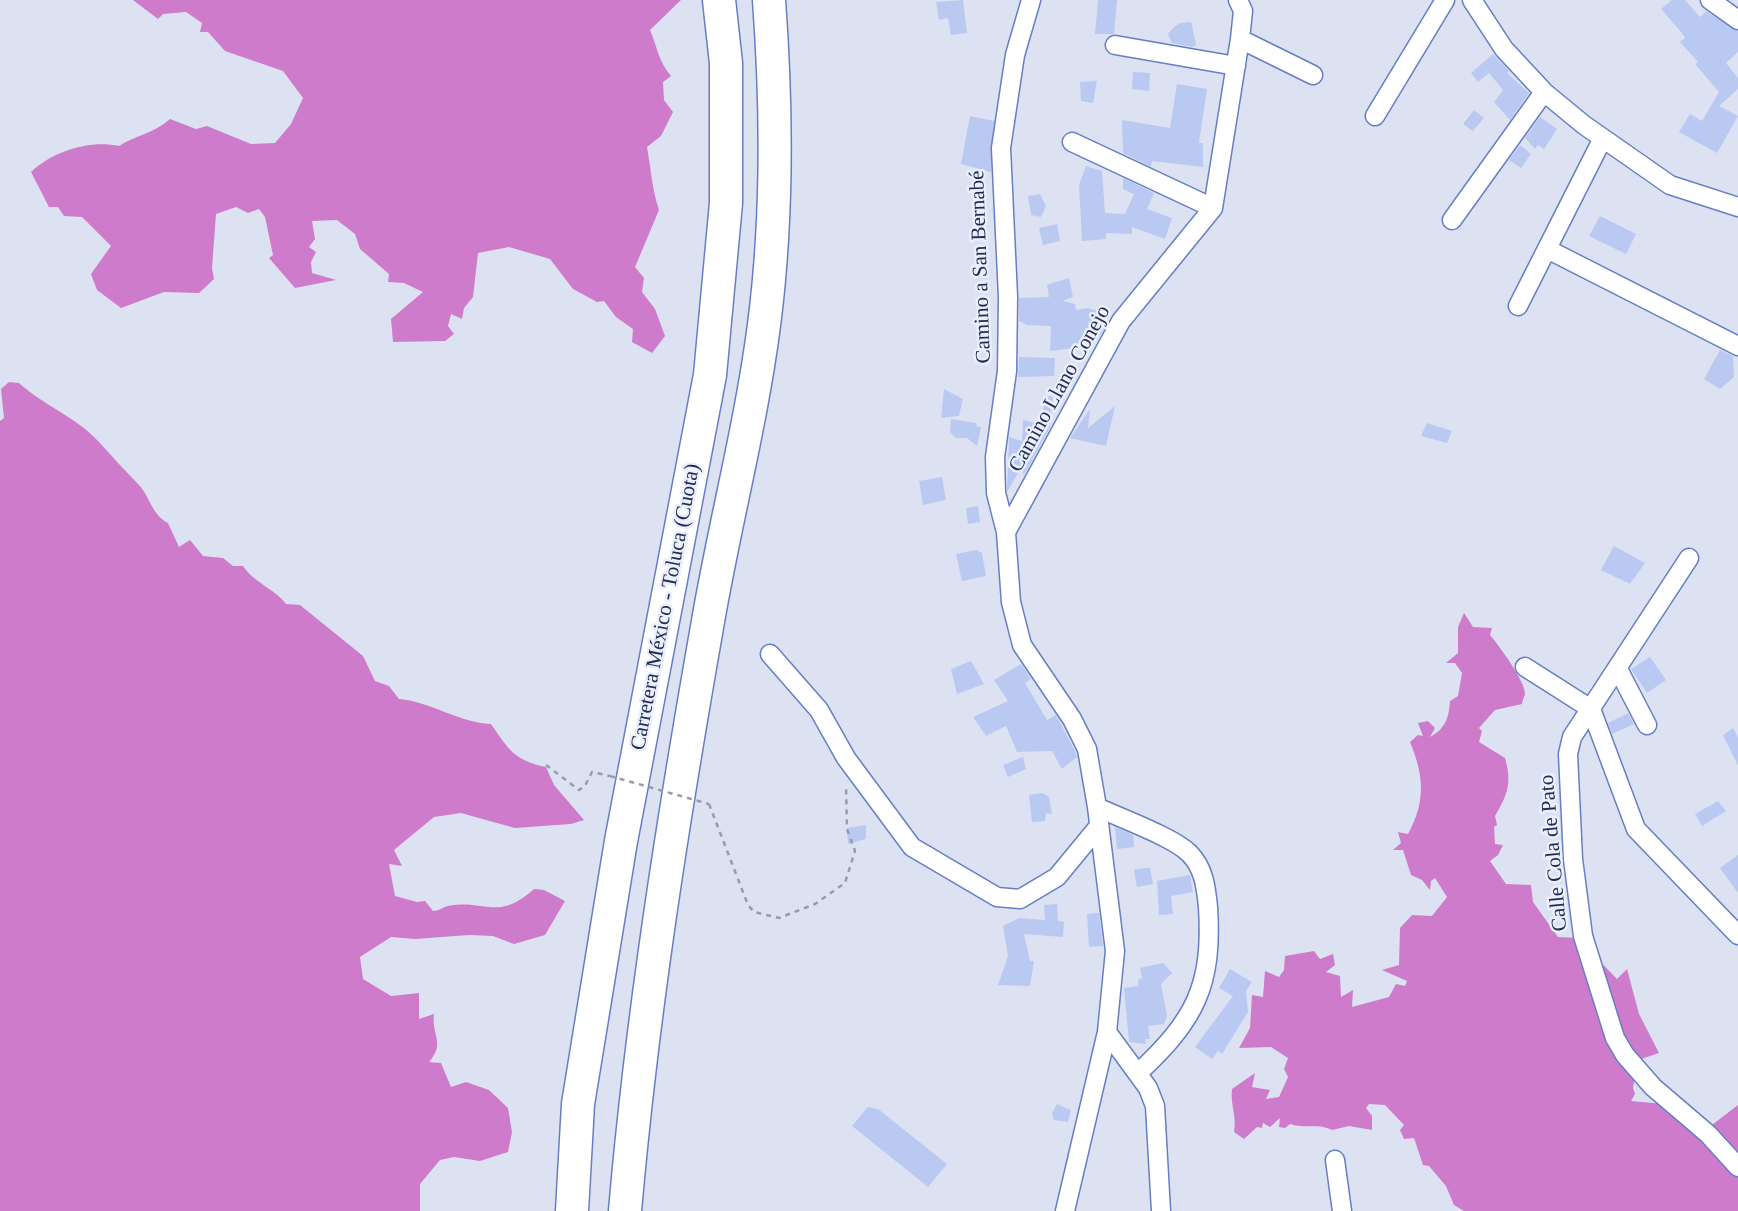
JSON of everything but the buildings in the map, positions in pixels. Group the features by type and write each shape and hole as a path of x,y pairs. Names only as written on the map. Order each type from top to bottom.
{"highway":[{"name":"Carretera México - Toluca (Cuota)","path":"572,1211 578,1104 619,854 710,375 726,203 726,63 719,0"},
{"name":"Carretera México - Toluca (Cuota)","path":"625,1211 640,1053 707,627 764,327 776,209 774,71 769,0"}],"street":[{"name":"Camino a San Bernabé","path":"1031,0 1015,55 1001,148 1007,346 995,457 996,493 1006,533 1011,602 1022,645 1072,719 1087,749 1115,951 1107,1032 1065,1211"},
{"name":"Camino Llano Conejo","path":"1006,533 1121,321 1213,208 1240,39 1243,11 1238,0"},
{"path":"1375,116 1444,0"},
{"path":"1472,0 1504,49 1544,92 1603,138 1670,185 1738,207"},
{"path":"1710,0 1738,20"},
{"path":"1240,39 1313,75"},
{"path":"1115,45 1236,66"},
{"path":"1452,220 1544,92"},
{"path":"1518,306 1603,138"},
{"path":"1072,142 1213,208"},
{"path":"1547,249 1738,346"},
{"name":"Calle Cola de Pato","path":"1689,558 1572,737 1568,754 1573,859 1583,936 1609,1020 1625,1055 1653,1087 1708,1134 1738,1167"},
{"path":"770,654 819,710 846,758 912,847 997,897 1020,899 1057,877 1099,826"},
{"path":"1525,667 1591,709 1636,829 1738,935"},
{"path":"1618,669 1647,725"},
{"path":"1097,807 1181,847 1203,873 1209,953 1195,1006 1170,1043 1138,1073"},
{"path":"1107,1032 1138,1073 1155,1106 1161,1211"},
{"path":"1335,1160 1342,1211"}],"path":[{"path":"546,765 579,790 585,786 592,772 709,804 740,893 754,912 779,918 815,904 845,883 855,851 847,830 846,758"}],"shaded area":[{"path":"133,0 681,0 650,30 671,76 663,82 664,100 673,112 661,136 647,147 659,210 635,267 644,278 642,292 655,309 665,336 652,353 632,342 633,329 616,317 604,301 597,302 573,289 550,259 509,247 478,253 473,297 464,308 462,319 451,314 448,326 454,334 445,341 393,342 391,319 423,292 404,283 388,282 389,274 360,249 355,234 337,220 312,221 315,239 309,247 316,252 311,262 312,273 336,280 295,288 269,258 273,255 265,217 259,209 248,213 236,207 216,214 212,268 214,279 199,293 164,292 121,308 97,290 91,274 111,246 82,217 64,216 58,207 49,207 31,172 61,153 84,146 119,146 170,119 196,129 207,126 251,144 275,143 291,124 303,98 283,71 225,51 208,32 200,32 202,23 186,12 163,14 158,19"},
{"path":"9,382 19,383 98,441 143,490 158,515 168,523 179,547 190,540 203,556 223,558 233,566 243,566 286,604 300,605 363,656 375,681 389,686 399,699 423,704 467,720 491,724 513,753 526,761 546,767 554,785 584,820 571,824 515,828 461,813 434,817 394,850 402,866 389,864 395,896 417,902 425,901 433,911 461,905 501,907 521,899 534,889 544,890 565,901 545,935 514,944 493,936 415,939 391,937 360,957 363,979 391,996 419,993 419,1019 434,1014 437,1049 429,1062 441,1063 451,1087 466,1082 489,1090 508,1108 512,1132 508,1152 480,1161 454,1157 440,1160 420,1184 420,1211 0,1211 0,421 4,418 1,389"},
{"path":"1464,613 1473,627 1492,628 1490,635 1517,673 1525,694 1522,704 1495,710 1479,728 1482,731 1479,742 1505,758 1508,775 1508,788 1495,816 1497,825 1494,827 1495,844 1503,845 1498,855 1490,861 1506,884 1531,885 1533,902 1558,937 1577,938 1617,979 1627,969 1639,1014 1659,1053 1638,1060 1633,1088 1635,1094 1631,1101 1664,1104 1664,1110 1699,1127 1712,1125 1738,1105 1738,1211 1464,1211 1454,1205 1446,1186 1429,1166 1423,1165 1414,1138 1404,1139 1400,1130 1404,1125 1385,1105 1369,1104 1366,1108 1372,1116 1372,1130 1349,1126 1332,1130 1290,1124 1285,1128 1279,1127 1280,1118 1270,1127 1263,1123 1262,1128 1257,1127 1244,1139 1234,1132 1232,1089 1255,1073 1252,1087 1270,1090 1266,1099 1279,1097 1288,1077 1284,1069 1288,1058 1271,1047 1239,1048 1250,1028 1252,995 1263,997 1265,971 1279,977 1284,970 1285,956 1314,951 1320,959 1333,954 1335,965 1326,972 1340,976 1341,997 1353,990 1352,1007 1389,997 1396,984 1405,986 1407,981 1382,970 1399,965 1400,928 1412,915 1432,916 1447,897 1435,878 1431,881 1430,890 1422,880 1411,875 1403,850 1393,850 1401,843 1398,832 1408,834 1418,810 1420,777 1410,742 1418,735 1423,736 1418,723 1428,721 1435,728 1430,737 1435,734 1445,722 1450,701 1458,696 1462,673 1455,663 1446,663 1458,653 1458,627"}]}
